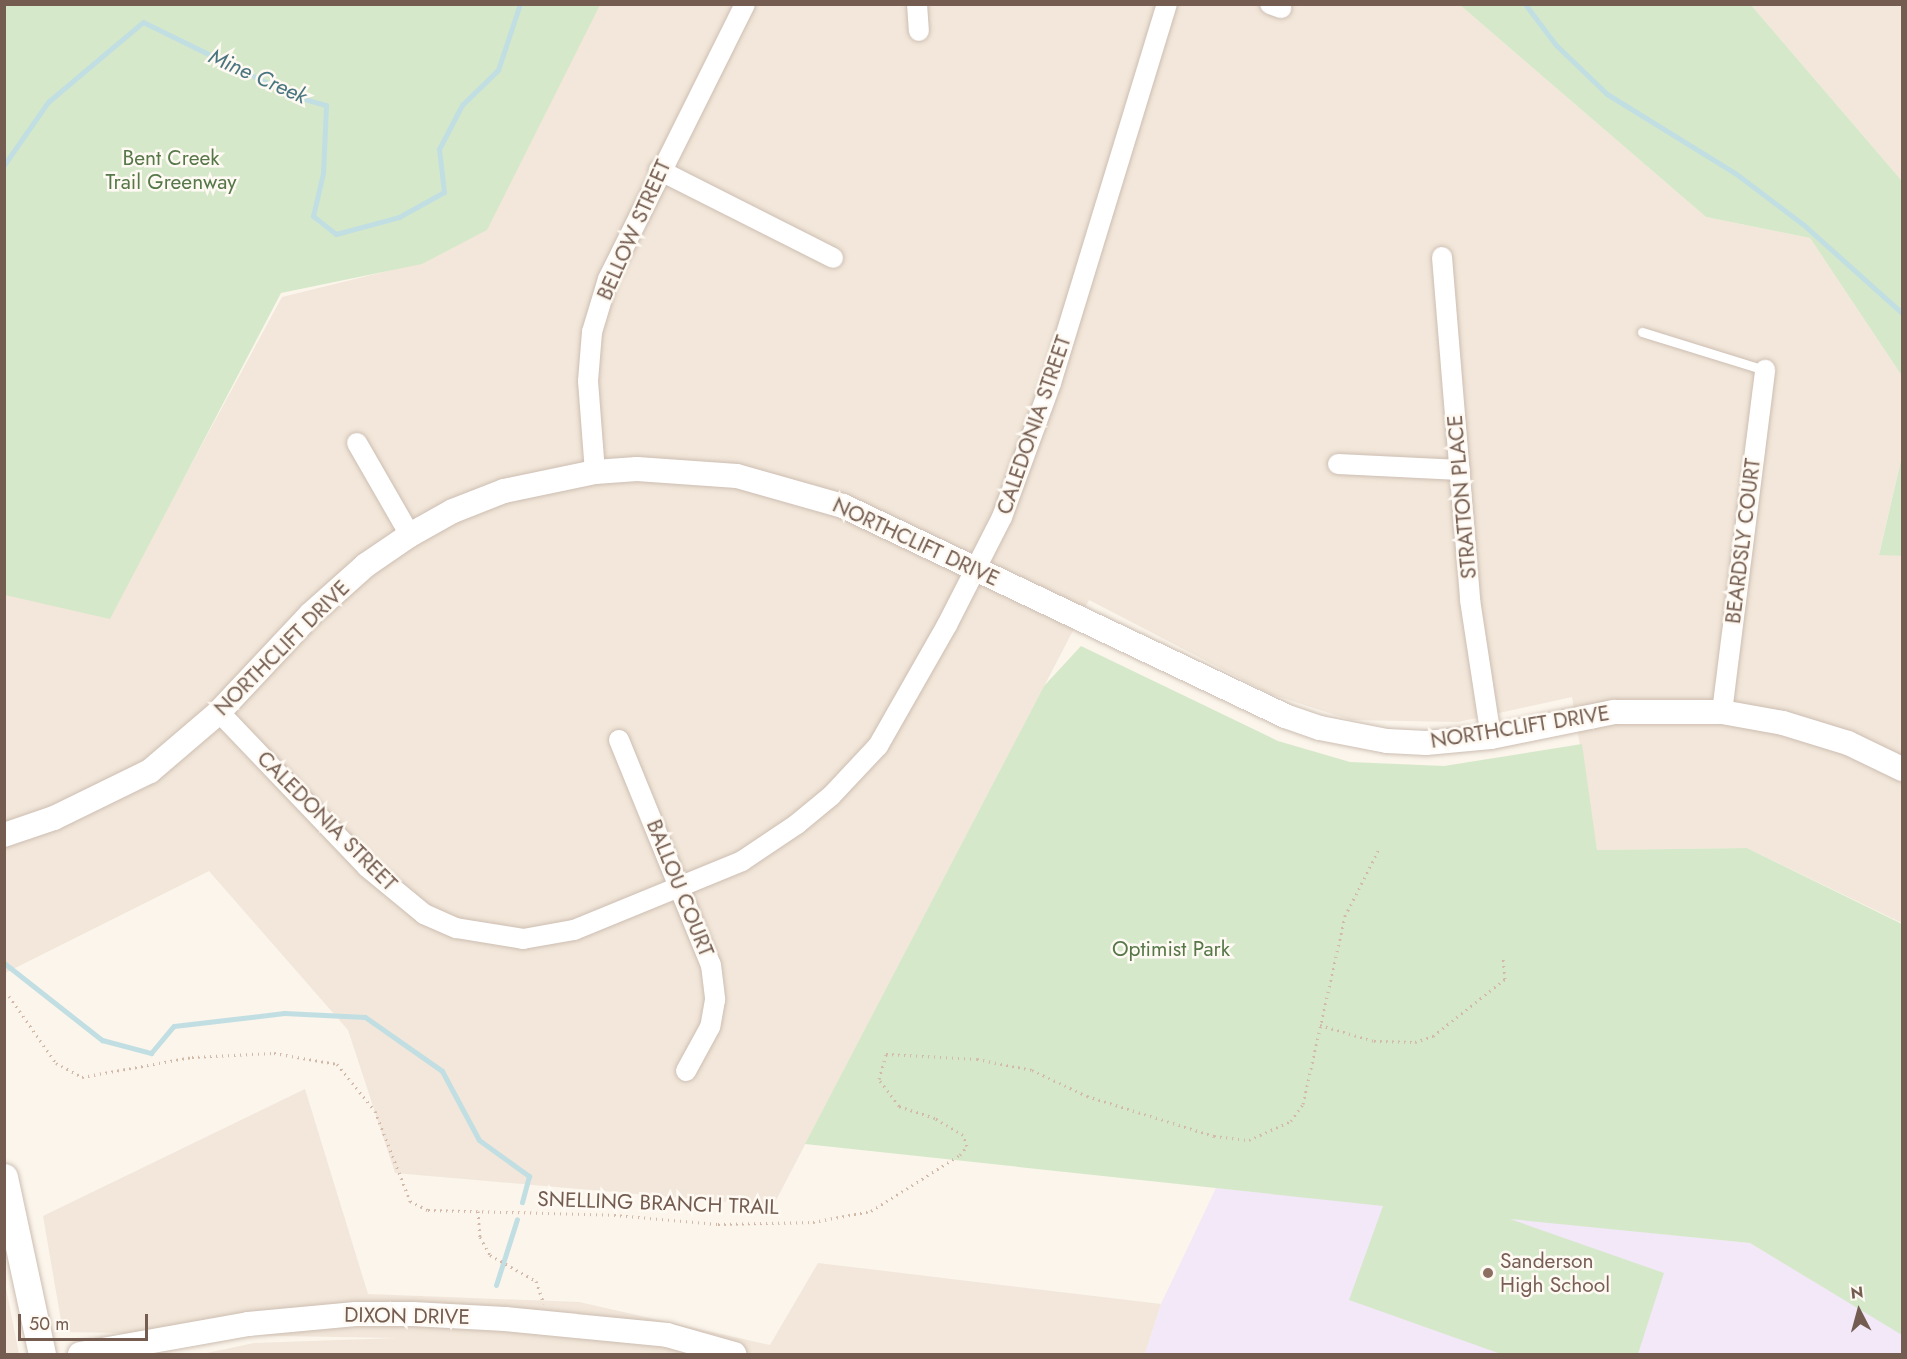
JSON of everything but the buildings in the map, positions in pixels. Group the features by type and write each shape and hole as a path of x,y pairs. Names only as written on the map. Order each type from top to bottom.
{"main road":[{"path":"4,1177 42,1354"}],"street":[{"name":"BELLOW STREET","path":"595,472 588,381 592,332 608,279 660,170 745,4"},
{"path":"917,4 919,31"},
{"name":"CALEDONIA STREET","path":"219,712 367,867 424,914 456,928 523,939 573,930 681,889 742,861 797,824 831,796 878,746 976,569 1027,455 1167,4"},
{"path":"660,170 833,258"},
{"name":"STRATTON PLACE","path":"1442,257 1470,600 1491,737"},
{"name":"BEARDSLY COURT","path":"1722,712 1765,370"},
{"path":"357,443 410,535"},
{"path":"1338,464 1460,470"},
{"name":"NORTHCLIFT DRIVE","path":"4,835 54,819 150,771 219,712 311,614 366,565 410,535 453,511 504,491 595,472 687,470 737,476 788,488 843,506 1285,716 1320,728 1386,741 1426,743 1491,737 1614,712 1722,712 1783,723 1837,740 1902,769"},
{"name":"BALLOU COURT","path":"619,740 711,965 715,999 710,1027 686,1071"},
{"name":"DIXON DRIVE","path":"80,1354 200,1331 301,1318 413,1314 544,1322 667,1335 734,1354"}],"lane":[{"path":"1642,332 1765,370"}],"path":[{"name":"SNELLING BRANCH TRAIL","path":"4,997 9,996 56,1063 82,1077 192,1057 274,1053 337,1064 375,1111 410,1201 428,1210 614,1215 718,1224 813,1222 871,1211 960,1155 967,1146 963,1135 935,1118 899,1106 879,1079 886,1054 977,1059 1032,1070 1087,1095 1145,1111 1183,1129 1249,1140 1291,1120 1303,1104 1345,916 1380,847"},
{"path":"1320,1025 1374,1041 1415,1042 1433,1036 1505,979 1503,956"},
{"path":"478,1211 480,1237 490,1255 536,1281 544,1299 544,1322"}],"shaded area":[{"path":"600,5 1460,5 1706,217 1810,238 1902,376 1902,456 1879,554 1902,556 1902,923 1747,848 1597,850 1572,697 1458,722 1351,720 1270,694 1089,600 773,1206 395,1173 348,1030 209,871 5,973 5,590 129,579 282,297 420,263"},
{"path":"1751,5 1902,5 1902,181"},
{"path":"305,1089 368,1294 579,1302 770,1345 818,1263 1161,1304 1145,1354 202,1354 254,1343 397,1338 63,1332 43,1216"},
{"name":"Sanderson High School","path":"1216,1188 1750,1243 1902,1334 1902,1354 1145,1354 1161,1304"},
{"path":"5,1283 19,1354 5,1354"}],"green space":[{"name":"Bent Creek Trail Greenway","path":"5,4 600,5 487,230 422,264 281,293 110,619 5,595"},
{"path":"1460,5 1751,5 1902,181 1902,376 1810,238 1706,217"},
{"path":"1902,456 1902,556 1879,555"},
{"name":"Optimist Park","path":"1081,646 1278,741 1350,762 1444,766 1582,744 1597,850 1747,848 1902,924 1902,1335 1750,1243 1510,1219 1664,1273 1638,1354 1501,1354 1349,1300 1383,1206 805,1144 1044,686"}],"waterway":[{"name":"Mine Creek","path":"4,165 48,102 143,22 294,96 326,105 323,173 313,216 336,234 399,217 444,192 439,149 462,105 498,70 520,4"},
{"path":"1525,4 1556,45 1607,94 1735,173 1805,226 1902,313"},
{"path":"4,963 102,1040 151,1053 174,1026 284,1013 365,1017 442,1071 479,1140 529,1176 522,1202"},
{"path":"496,1285 517,1219"}],"place":[{"name":"Sanderson High School","path":"1488,1273"}]}
